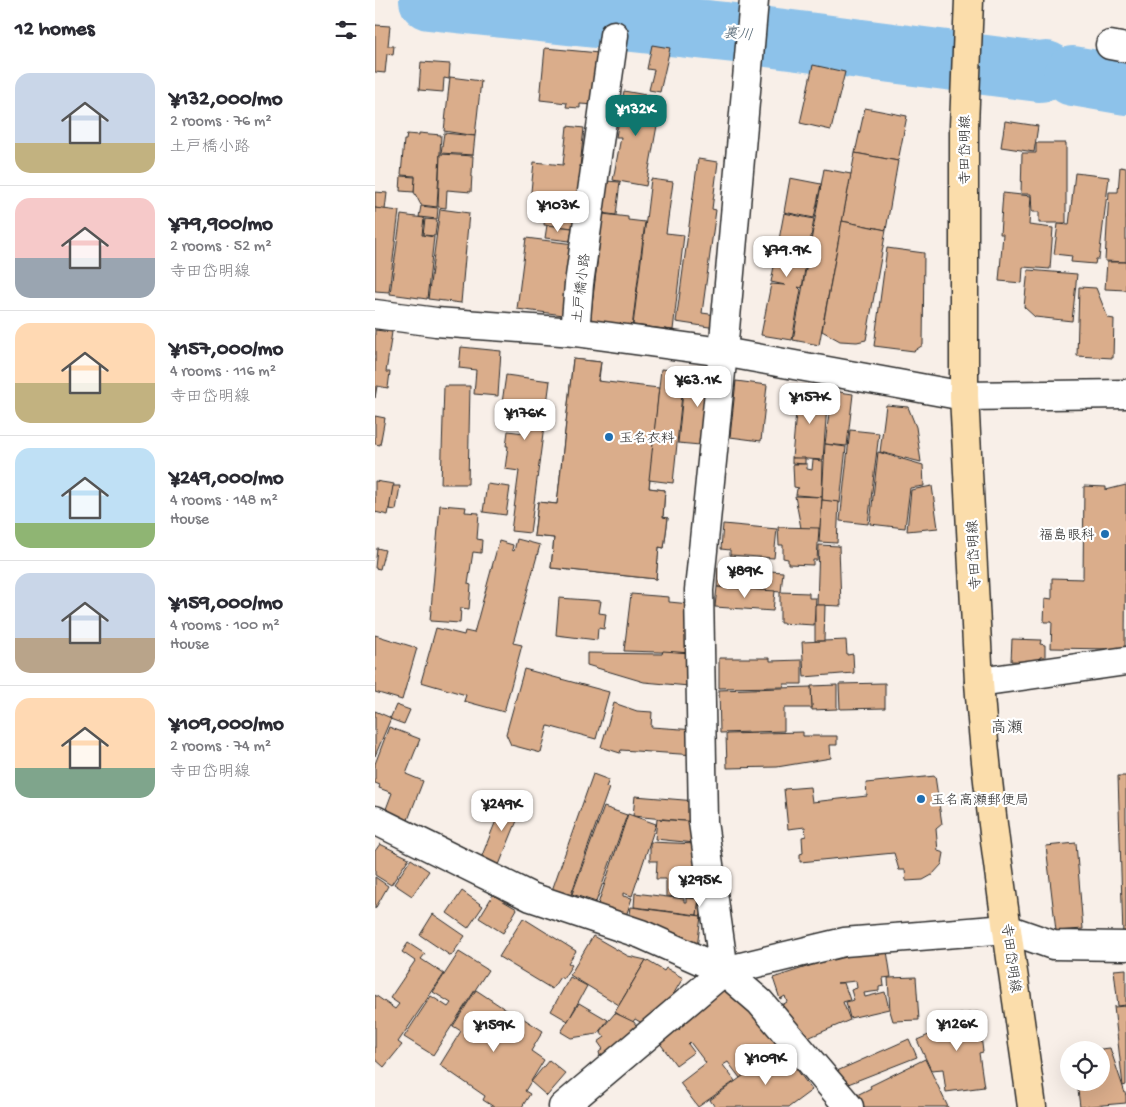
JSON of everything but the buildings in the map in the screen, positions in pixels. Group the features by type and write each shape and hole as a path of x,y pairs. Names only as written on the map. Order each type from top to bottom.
{"main road":[{"name":"寺田岱明線","path":"969,0 964,126 964,396 979,682 1007,929 1032,1107"}],"street":[{"path":"724,971 703,822 699,590 723,352 754,0"},
{"name":"土戸橋小路","path":"575,332 580,274 615,35"},
{"path":"375,314 436,322 575,332 723,352 964,396 1126,394"},
{"path":"979,682 1126,661"},
{"path":"377,825 531,897 641,934 724,971 760,1002 849,1107"},
{"path":"563,1107 724,971 843,942 1007,929 1053,945 1126,946"}],"waterway":[{"name":"裏川","path":"429,0 744,34 1040,72 1046,71"},
{"name":"裏川","path":"1073,76 1126,85"}],"place":[{"name":"玉名衣料","path":"609,437"},
{"name":"福島眼科","path":"1105,534"},
{"name":"玉名高瀬郵便局","path":"921,799"}],"district":[{"name":"高瀬","path":"1007,726"}]}
